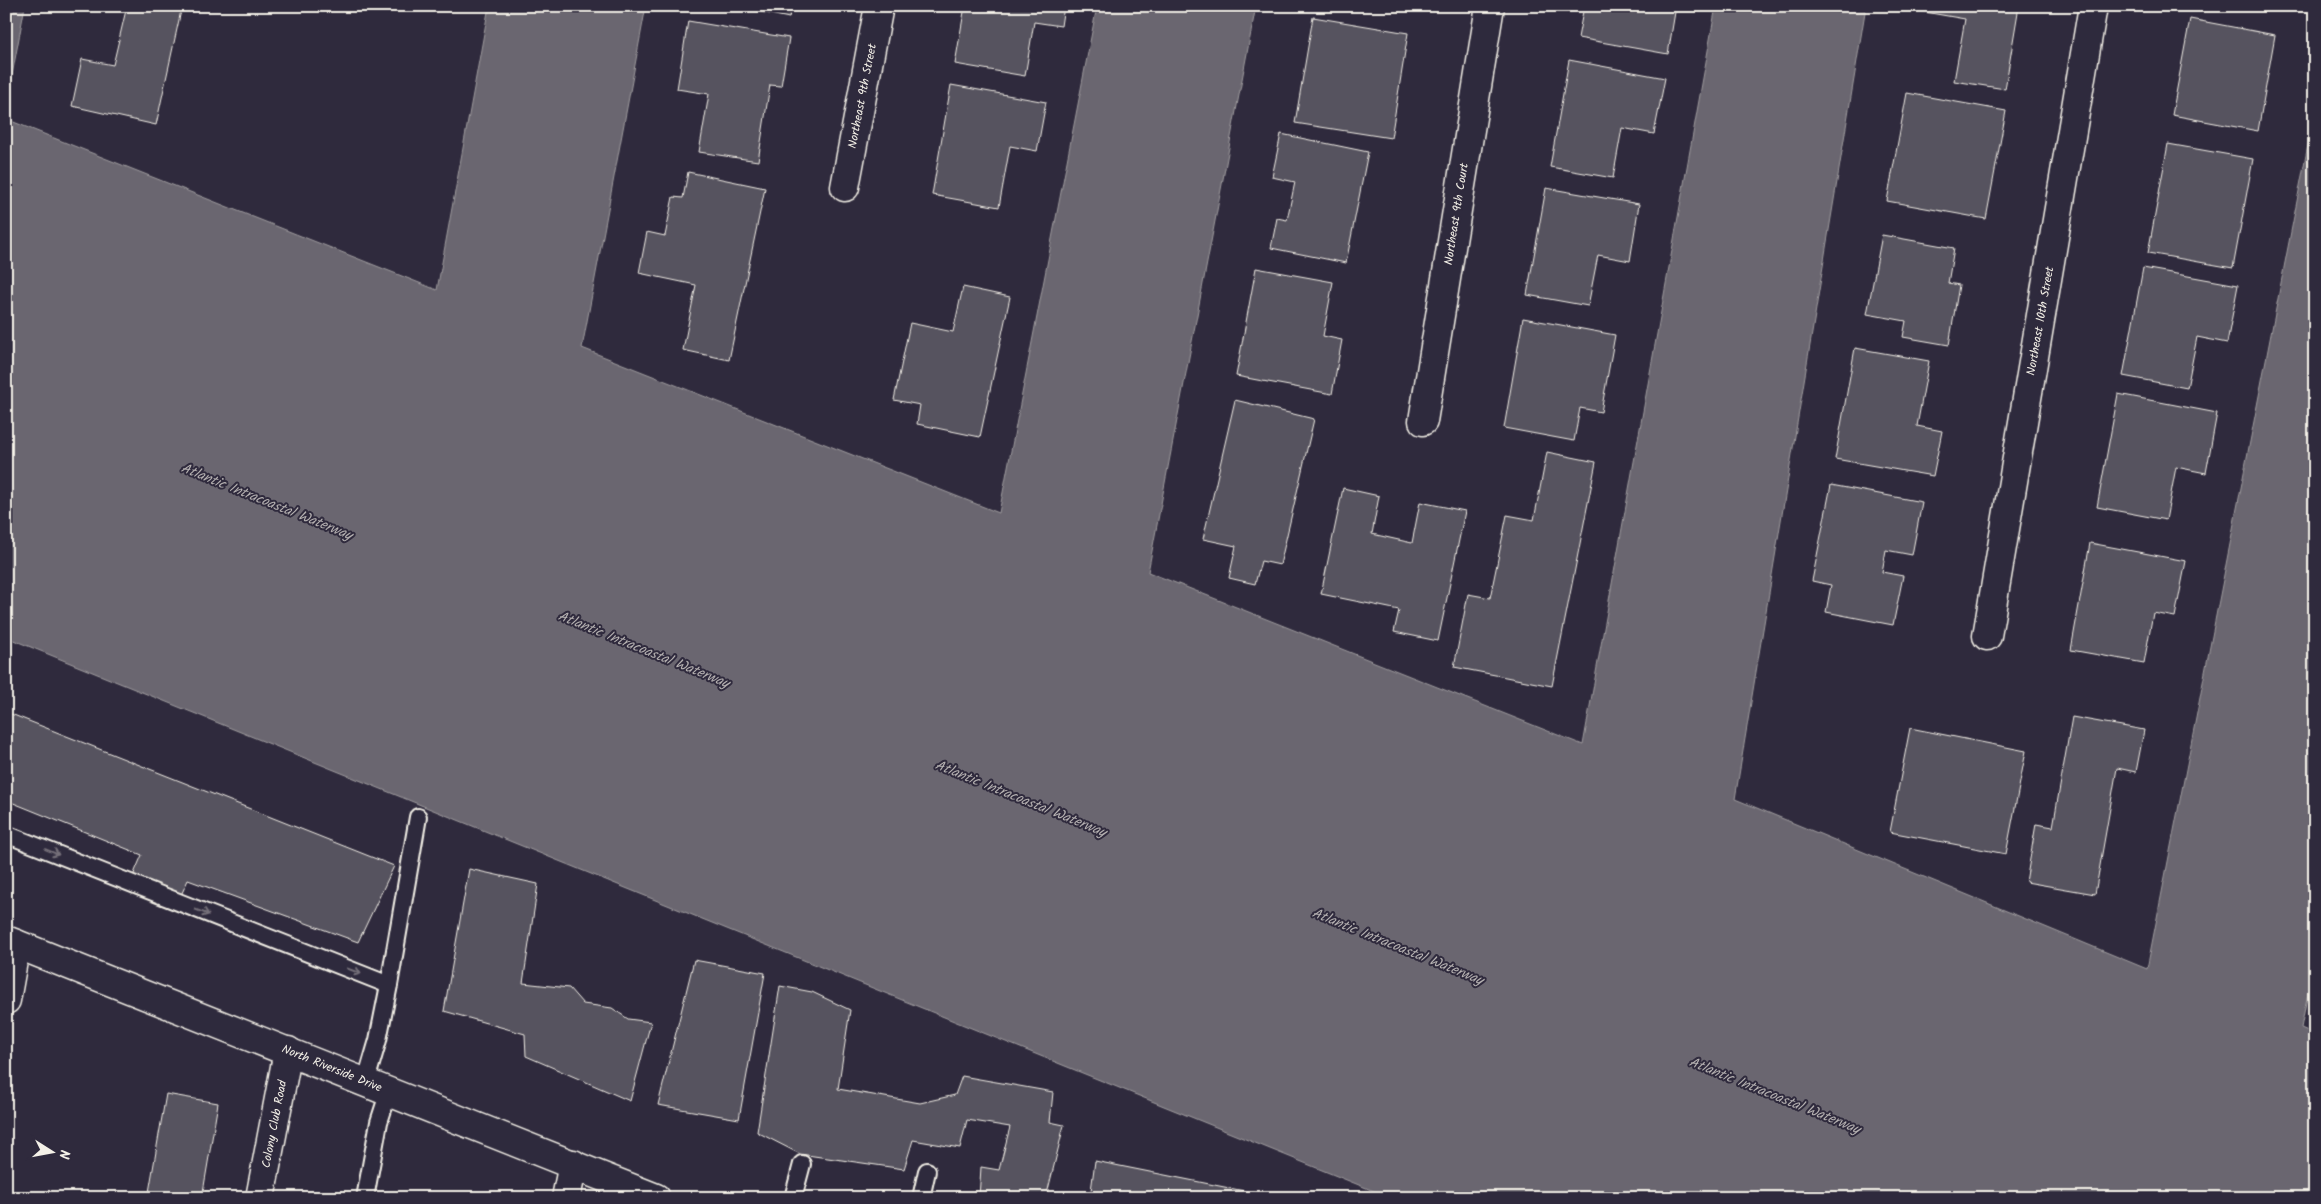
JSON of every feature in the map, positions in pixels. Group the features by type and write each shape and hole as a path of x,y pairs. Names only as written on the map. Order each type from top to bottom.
{"street":[{"name":"Northeast 9th Street","path":"845,187 879,6"},
{"name":"Northeast 9th Court","path":"1423,421 1490,6"},
{"name":"Northeast 10th Street","path":"1987,636 2093,6"},
{"path":"6,1000 11,942"},
{"name":"North Riverside Drive","path":"11,942 288,1050 656,1198"},
{"name":"Colony Club Road","path":"260,1198 288,1050"},
{"path":"566,1198 573,1164"}],"lane":[{"path":"365,1198 379,1122 377,1086 378,1040 418,817"},
{"path":"6,834 389,985"},
{"path":"793,1198 802,1164"},
{"path":"920,1198 927,1171"}],"water":[{"path":"6,6 25,6 6,107"},
{"name":"Atlantic Intracoastal Waterway","path":"489,6 646,6 582,348 999,513 1097,6 1256,6 1148,572 1583,745 1716,6 1866,6 1735,799 2147,969 2315,109 2315,957 2301,1028 2315,1034 2315,1198 1391,1198 6,637 6,119 437,290"}],"building":[{"path":"109,6 182,6 156,125 72,106 82,59 113,65 126,10"},
{"path":"732,6 791,6 789,18"},
{"path":"965,6 1064,6 1061,26 1034,22 1025,76 955,64"},
{"path":"1584,6 1676,6 1668,54 1578,38"},
{"path":"1920,6 2019,6 2005,89 1954,81 1965,19 1919,11"},
{"path":"1313,17 1408,33 1391,138 1295,123"},
{"path":"2190,19 2275,35 2258,131 2172,115"},
{"path":"688,21 789,38 781,86 770,85 758,161 699,152 709,94 677,89"},
{"path":"1569,60 1665,78 1654,134 1622,128 1613,178 1550,167"},
{"path":"951,85 1046,102 1037,151 1010,146 999,207 932,195"},
{"path":"1907,93 2006,111 1986,219 1887,201"},
{"path":"1281,134 1368,152 1346,263 1271,248 1277,218 1287,220 1295,182 1272,177"},
{"path":"2168,144 2253,159 2233,268 2148,253"},
{"path":"688,172 765,188 729,360 683,350 696,285 639,273 647,232 665,236 673,197 683,198"},
{"path":"1546,188 1639,204 1630,261 1598,255 1588,306 1527,295"},
{"path":"1882,235 1954,248 1948,283 1959,285 1949,345 1903,337 1906,321 1867,314"},
{"path":"1256,268 1333,282 1323,336 1342,340 1332,394 1236,376"},
{"path":"2143,268 2238,285 2227,343 2197,337 2187,388 2123,376"},
{"path":"963,287 1010,297 980,437 917,424 920,405 894,400 910,323 953,332"},
{"path":"1523,318 1615,335 1601,412 1580,408 1574,441 1504,428"},
{"path":"1855,348 1929,361 1917,426 1942,431 1933,476 1835,459"},
{"path":"2118,394 2217,413 2206,473 2176,467 2166,520 2097,507"},
{"path":"1235,400 1314,419 1280,565 1261,561 1255,584 1229,578 1236,546 1203,539"},
{"path":"1547,452 1596,462 1552,686 1454,667 1468,594 1490,598 1507,515 1534,520"},
{"path":"1831,485 1922,502 1912,555 1886,550 1882,572 1903,576 1893,625 1826,612 1831,585 1812,581"},
{"path":"1343,488 1379,496 1372,534 1412,543 1420,502 1465,511 1438,641 1394,632 1399,610 1321,594"},
{"path":"2090,543 2186,561 2175,617 2153,613 2144,663 2071,650"},
{"path":"6,712 394,866 358,942 188,880 175,908 127,890 142,855 6,800"},
{"path":"2072,717 2144,730 2136,772 2117,768 2095,894 2026,882 2036,824 2053,827"},
{"path":"1910,728 2026,751 2006,854 1890,832"},
{"path":"469,869 538,884 523,983 569,988 583,1004 612,1008 628,1019 651,1022 630,1101 526,1056 525,1034 444,1011"},
{"path":"694,960 765,973 739,1119 658,1105"},
{"path":"780,986 812,992 850,1010 838,1089 920,1103 955,1095 962,1076 1053,1092 1050,1122 1064,1125 1046,1198 979,1198 981,1167 999,1170 1010,1127 967,1120 960,1148 913,1140 904,1169 800,1154 757,1132"},
{"path":"166,1094 218,1103 202,1198 148,1198"},
{"path":"1095,1161 1279,1198 1090,1198"}]}
